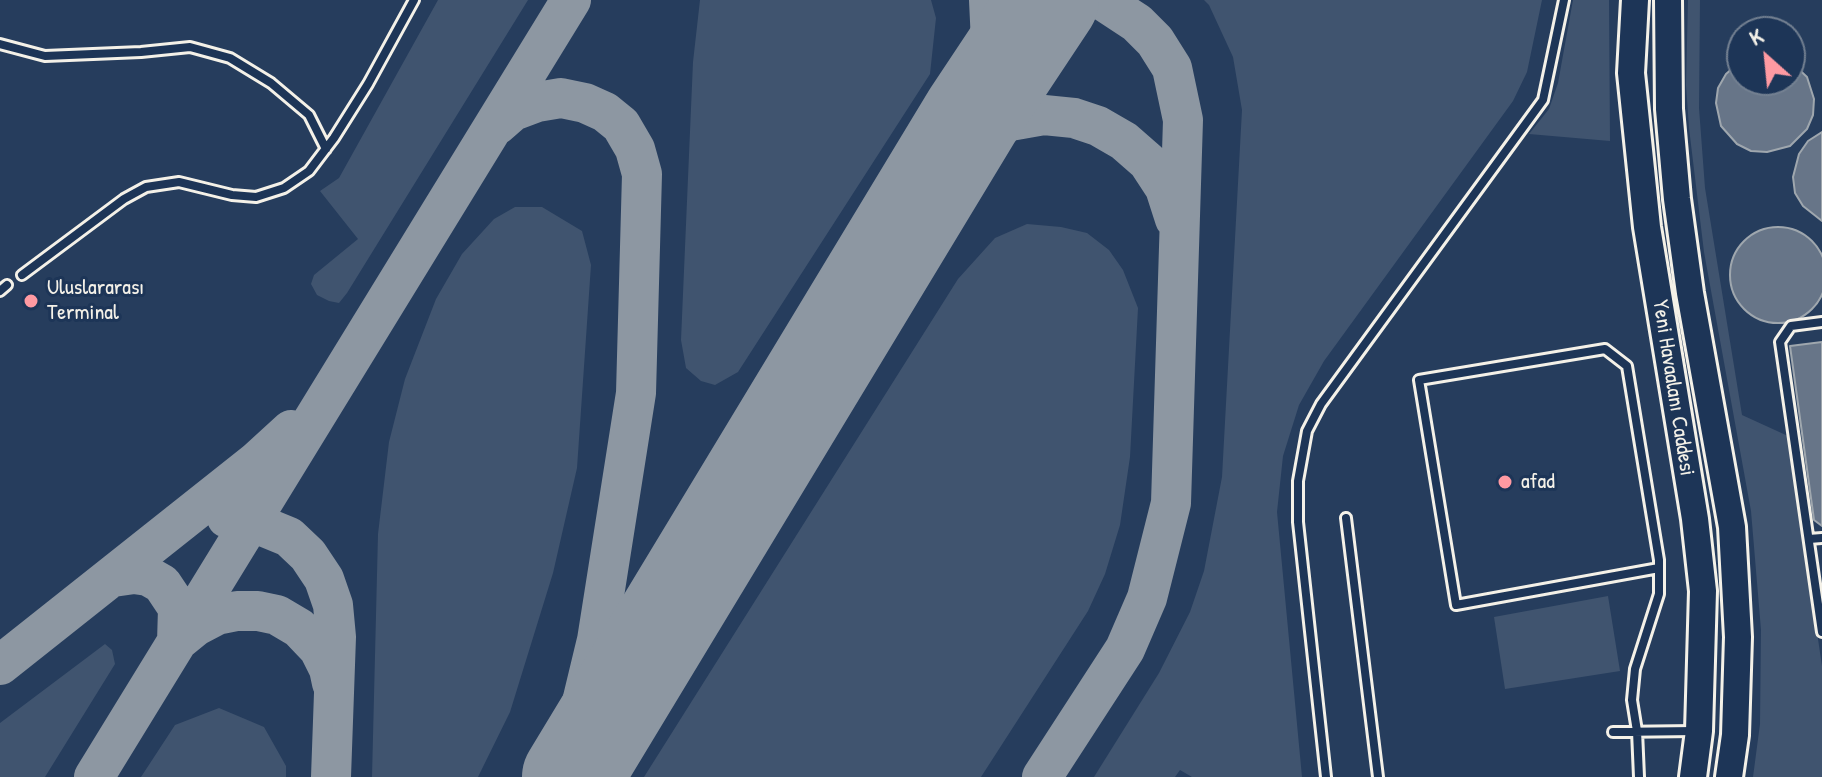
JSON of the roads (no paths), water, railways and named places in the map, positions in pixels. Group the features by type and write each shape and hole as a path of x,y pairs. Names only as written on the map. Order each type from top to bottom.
{"main road":[{"name":"Yeni Havaalanı Caddesi","path":"1635,0 1631,73 1647,227 1695,519 1703,591 1700,725 1693,777"},
{"name":"Yeni Havaalanı Caddesi","path":"1668,0 1669,109 1677,199 1690,293 1732,527 1738,637 1735,725 1729,777"},
{"path":"1700,725 1735,725"}],"lane":[{"path":"22,275 124,199 146,187 179,182 232,195 256,197 284,188 309,171 368,84 414,0"},
{"path":"1326,777 1298,522 1298,481 1307,431 1321,404 1543,100 1564,0"},
{"path":"0,44 45,56 190,47 230,58 271,83 309,115 326,149"},
{"path":"1822,322 1791,326 1780,342 1822,632"},
{"path":"1639,777 1632,700 1635,669 1659,594 1659,568 1627,366 1605,349 1419,380 1456,605 1659,568"},
{"path":"1346,518 1378,777"},
{"path":"1809,539 1822,538"},
{"path":"1613,732 1700,725"}],"place":[{"name":"Uluslararası Terminal","path":"31,301"},
{"name":"afad","path":"1505,482"}]}
